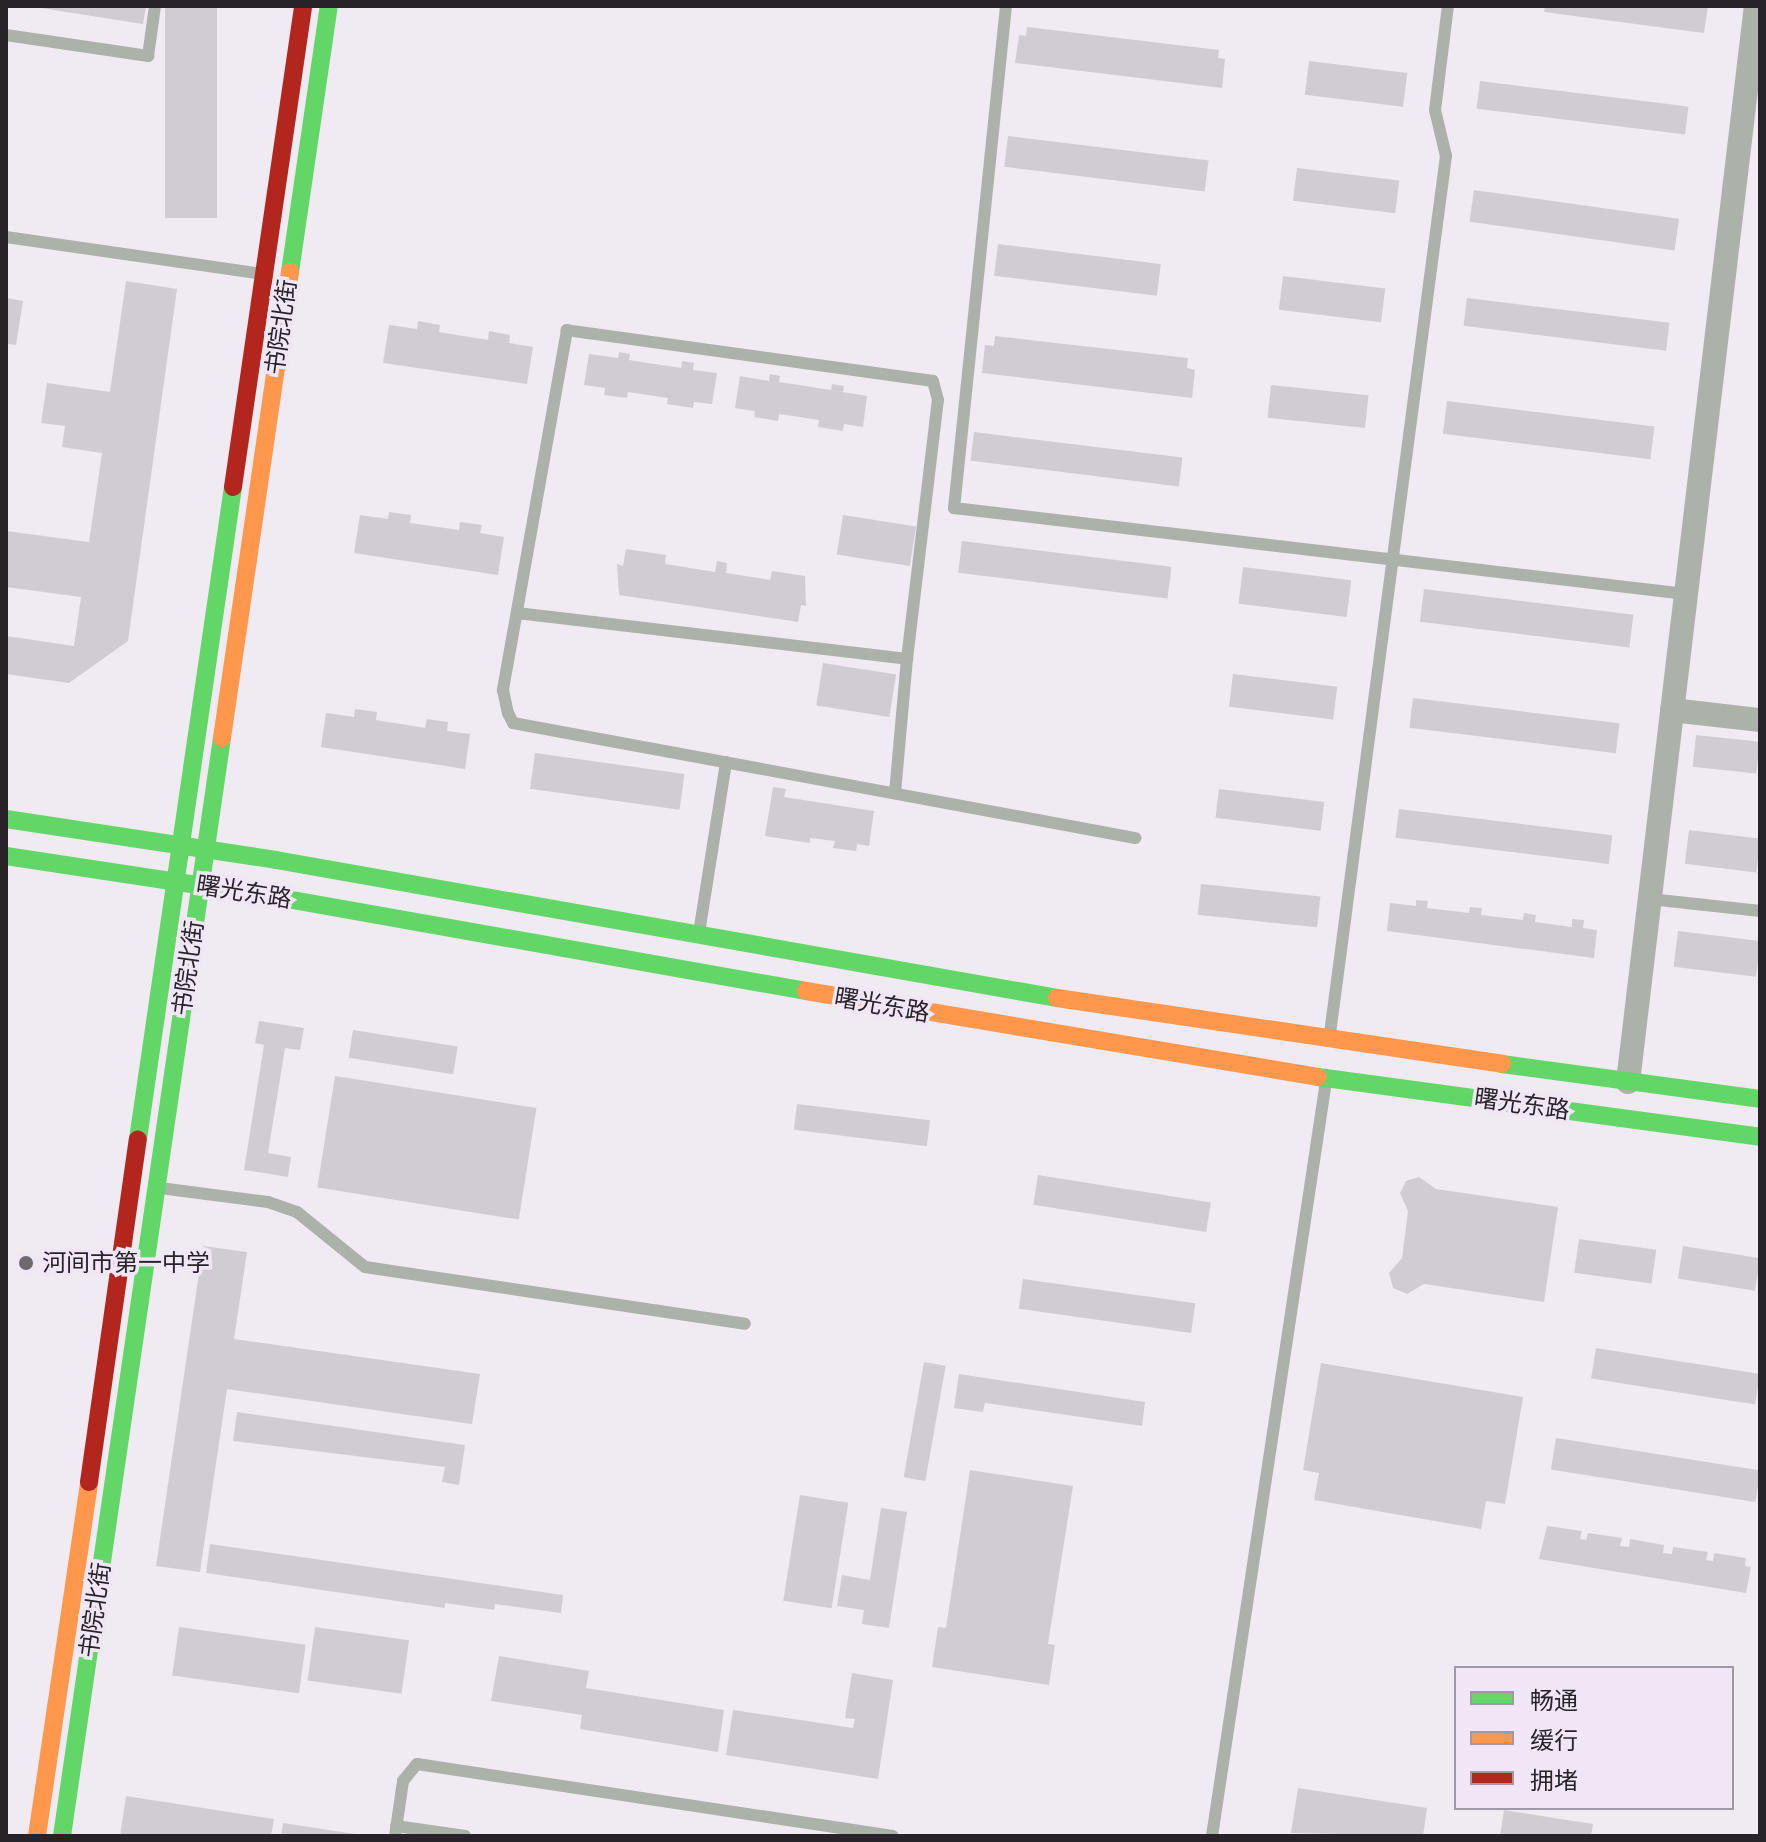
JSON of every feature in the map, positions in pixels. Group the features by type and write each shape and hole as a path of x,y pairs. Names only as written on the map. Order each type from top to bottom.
{"street":[{"name":"书院北街","path":"37,1836 303,6"},
{"name":"书院北街","path":"62,1836 329,6"},
{"path":"1628,1082 1756,6"},
{"path":"1672,710 1760,720"},
{"name":"曙光东路","path":"6,819 205,849 1198,1023 1760,1099"},
{"name":"曙光东路","path":"6,856 200,885 1193,1060 1760,1137"}],"lane":[{"path":"6,35 148,56 155,6"},
{"path":"1006,6 954,508 1686,594"},
{"path":"1329,1041 1446,156 1435,110 1448,6"},
{"path":"6,237 263,274"},
{"path":"895,793 907,659 912,651 938,400 933,381 567,330 503,690 513,723 1135,838"},
{"path":"517,613 907,659"},
{"path":"698,935 726,762"},
{"path":"1650,899 1760,911"},
{"path":"1212,1836 1327,1078"},
{"path":"156,1188 268,1202 297,1212 365,1267 745,1324"},
{"path":"465,1836 396,1831 403,1781 417,1764 893,1836"}],"building":[{"path":"28,6 146,6 143,24"},
{"path":"165,6 217,6 217,218 165,218"},
{"path":"1545,6 1708,6 1704,33 1544,12"},
{"path":"1027,27 1219,50 1218,58 1225,59 1222,88 1015,63 1019,35 1026,36"},
{"path":"1309,61 1407,73 1403,107 1305,95"},
{"path":"1480,81 1688,107 1685,134 1477,109"},
{"path":"1008,136 1208,161 1205,191 1004,167"},
{"path":"1297,168 1399,181 1395,213 1293,201"},
{"path":"1474,190 1679,219 1675,250 1470,222"},
{"path":"998,244 1161,264 1157,296 994,276"},
{"path":"1283,276 1385,289 1381,322 1279,310"},
{"path":"126,281 177,289 128,641 69,683 6,674 6,636 74,646 81,597 6,587 6,531 89,542 102,453 62,447 65,426 41,423 47,383 110,392"},
{"path":"6,298 23,301 16,345 6,344"},
{"path":"1467,298 1669,323 1666,351 1464,326"},
{"path":"418,321 440,325 439,332 488,340 489,331 510,335 509,343 533,347 527,384 383,363 389,325 417,329"},
{"path":"995,336 1188,358 1187,368 1195,370 1192,398 982,373 985,345 994,346"},
{"path":"619,352 630,354 629,360 681,368 682,361 694,363 693,370 717,373 712,404 694,402 693,408 667,404 668,398 628,392 627,398 604,395 605,388 584,385 589,354 618,358"},
{"path":"770,374 780,376 779,382 831,390 832,384 844,386 843,392 867,396 863,427 844,424 843,431 818,427 819,420 779,414 778,421 754,417 755,411 735,408 740,376 769,381"},
{"path":"1271,385 1368,395 1365,428 1268,418"},
{"path":"1447,401 1654,426 1650,459 1443,434"},
{"path":"974,432 1182,458 1179,486 970,461"},
{"path":"389,512 411,515 410,523 459,530 460,522 482,525 480,533 504,537 498,575 354,553 360,515 388,519"},
{"path":"843,515 916,527 910,566 837,555"},
{"path":"962,541 1171,567 1168,598 958,573"},
{"path":"626,549 666,555 665,564 715,572 717,561 727,563 726,573 770,580 772,571 805,576 806,606 801,605 798,622 619,595 617,564 623,566"},
{"path":"1243,567 1351,580 1347,617 1238,604"},
{"path":"1424,589 1633,615 1629,647 1420,622"},
{"path":"823,663 896,675 889,717 816,705"},
{"path":"1233,674 1337,687 1333,720 1229,707"},
{"path":"1413,698 1619,723 1616,753 1409,728"},
{"path":"355,709 377,712 376,720 425,728 427,719 448,722 447,731 470,734 465,769 321,747 326,713 354,717"},
{"path":"1696,735 1760,742 1756,774 1693,767"},
{"path":"535,753 685,774 680,810 530,789"},
{"path":"773,787 786,789 784,797 874,811 869,846 857,844 856,851 833,848 835,841 810,838 810,843 765,836"},
{"path":"1219,789 1324,802 1321,831 1215,818"},
{"path":"1399,809 1612,835 1609,864 1395,838"},
{"path":"1689,830 1760,839 1756,873 1685,864"},
{"path":"1201,884 1320,897 1317,927 1198,915"},
{"path":"1416,900 1428,901 1427,908 1469,913 1470,907 1482,908 1481,915 1523,920 1524,913 1536,915 1535,922 1572,927 1572,919 1584,920 1583,928 1597,930 1594,958 1387,931 1390,903 1416,906"},
{"path":"1678,931 1760,941 1756,977 1674,967"},
{"path":"259,1021 304,1028 300,1050 285,1048 268,1153 291,1157 288,1177 244,1170 264,1045 255,1043"},
{"path":"353,1030 458,1047 453,1074 349,1058"},
{"path":"335,1076 536,1108 519,1220 317,1188"},
{"path":"797,1104 930,1120 927,1146 794,1130"},
{"path":"1038,1175 1211,1202 1206,1232 1033,1205"},
{"path":"1419,1177 1436,1189 1558,1207 1544,1302 1424,1284 1407,1294 1393,1288 1389,1273 1402,1258 1408,1211 1400,1193 1406,1181"},
{"path":"1579,1239 1656,1250 1652,1284 1574,1273"},
{"path":"203,1246 247,1252 234,1339 480,1374 472,1424 227,1389 200,1572 156,1566"},
{"path":"1683,1246 1760,1258 1755,1291 1678,1279"},
{"path":"1023,1279 1195,1303 1191,1333 1019,1309"},
{"path":"1596,1348 1760,1374 1755,1405 1591,1379"},
{"path":"924,1362 946,1366 925,1481 904,1477"},
{"path":"1321,1363 1523,1397 1505,1504 1486,1501 1481,1529 1314,1500 1319,1473 1303,1470"},
{"path":"959,1374 1145,1402 1142,1426 985,1403 983,1412 954,1408"},
{"path":"237,1412 465,1445 459,1485 442,1482 445,1467 233,1441"},
{"path":"1556,1438 1760,1470 1755,1502 1551,1470"},
{"path":"970,1470 1073,1486 1048,1644 1055,1645 1049,1685 932,1667 938,1627 946,1628"},
{"path":"800,1495 848,1503 832,1608 783,1601"},
{"path":"881,1508 907,1512 889,1628 862,1624 864,1610 837,1606 842,1575 870,1580"},
{"path":"1547,1526 1582,1531 1580,1539 1586,1540 1588,1533 1622,1538 1620,1546 1629,1547 1630,1539 1664,1545 1663,1553 1672,1554 1673,1547 1708,1552 1706,1560 1713,1561 1714,1553 1746,1558 1745,1566 1751,1567 1746,1593 1539,1559"},
{"path":"210,1544 563,1595 561,1613 495,1604 494,1610 445,1603 445,1608 206,1573"},
{"path":"179,1627 306,1645 299,1693 172,1676"},
{"path":"315,1627 409,1640 402,1694 307,1680"},
{"path":"499,1656 589,1671 586,1688 724,1710 718,1752 580,1729 582,1715 491,1701"},
{"path":"852,1673 893,1680 878,1779 726,1755 733,1710 853,1728 855,1719 845,1718"},
{"path":"1298,1788 1427,1808 1423,1836 1291,1833"},
{"path":"126,1796 274,1819 271,1836 120,1836"},
{"path":"1504,1810 1593,1824 1591,1836 1500,1836"},
{"path":"283,1823 355,1834 355,1836 281,1836"}],"traffic: fast":[{"path":"290,272 329,6"},
{"path":"138,1139 233,487"},
{"path":"62,1836 222,738"},
{"path":"6,819 276,860 1057,998"},
{"path":"6,856 270,896 806,991"},
{"path":"1502,1064 1760,1099"},
{"path":"1318,1077 1760,1137"}],"traffic: slow":[{"path":"222,738 290,272"},
{"path":"806,991 1318,1077"},
{"path":"1057,998 1502,1064"},
{"path":"37,1836 89,1482"}],"traffic: jam":[{"path":"233,487 303,6"},
{"path":"89,1482 138,1139"}],"place":[{"name":"河间市第一中学","path":"26,1263"}]}
